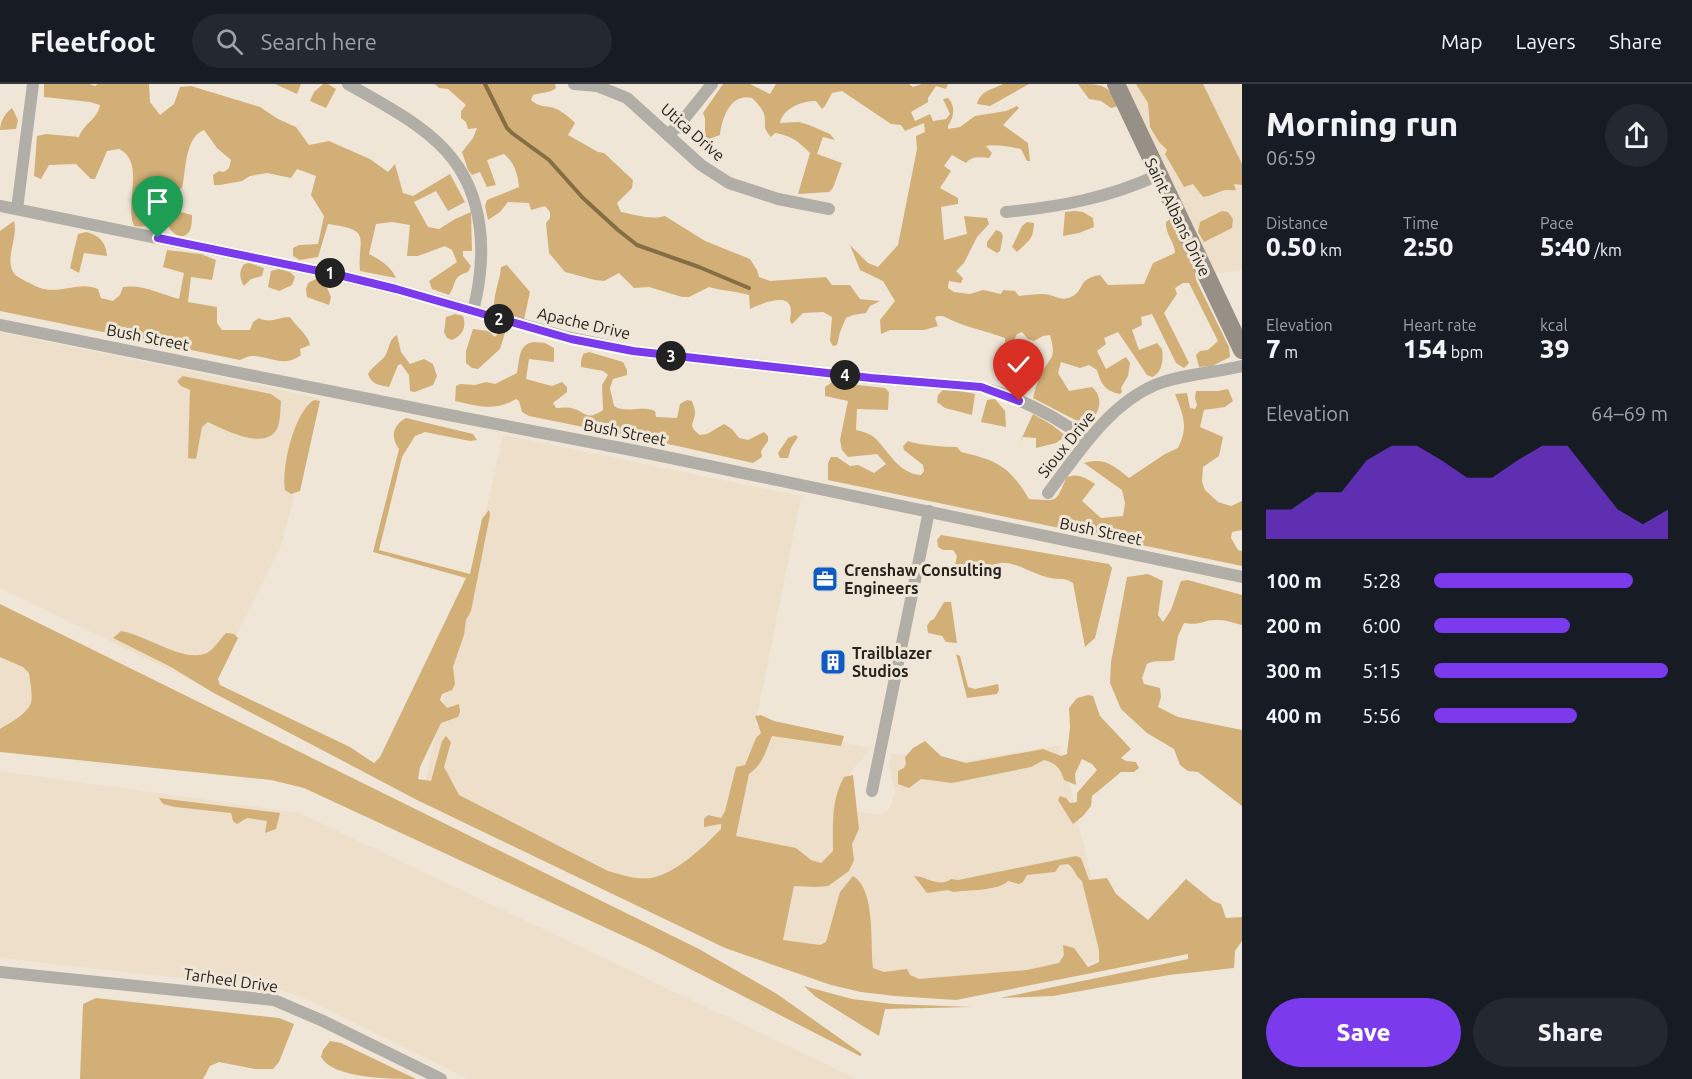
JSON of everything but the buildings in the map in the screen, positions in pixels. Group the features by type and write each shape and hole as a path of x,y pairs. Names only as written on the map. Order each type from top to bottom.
{"street":[{"path":"17,209 33,84"},
{"path":"348,84 398,113 432,138 447,153 469,187 479,221 482,255 481,276 473,311"},
{"name":"Utica Drive","path":"574,84 597,86 627,98 701,165 729,183 767,196 829,209"},
{"path":"668,135 680,124 712,84"},
{"name":"Saint Albans Drive","path":"1116,84 1242,350"},
{"path":"1006,212 1088,201 1158,175"},
{"name":"Apache Drive","path":"0,206 343,276 571,339 633,351 871,378 981,387 1040,410 1088,440"},
{"name":"Bush Street","path":"0,325 647,453 1242,577"},
{"name":"Sioux Drive","path":"1048,493 1088,440 1122,407 1154,386 1172,380 1242,366"},
{"path":"872,791 929,511"},
{"name":"Tarheel Drive","path":"0,972 274,1000 441,1079"}],"shaded area":[{"path":"44,84 95,86 98,84 149,84 150,102 160,115 174,104 180,87 191,86 260,107 296,127 309,145 329,141 370,159 388,172 395,164 403,193 413,196 450,174 465,202 448,211 436,191 414,202 428,227 439,229 471,212 472,251 463,251 463,256 471,266 468,272 459,276 449,295 432,289 429,281 457,262 452,250 445,246 418,256 407,256 410,225 392,222 376,224 369,254 388,267 396,278 360,271 360,237 352,229 342,226 328,224 318,257 300,260 293,256 293,248 299,245 318,244 324,216 311,195 316,176 297,169 291,178 267,173 250,176 242,181 214,185 213,175 229,168 231,160 217,148 204,130 190,145 182,186 173,210 192,215 190,230 181,236 171,230 166,214 171,189 151,182 143,183 139,187 138,204 159,211 158,220 147,226 134,226 131,206 133,173 127,155 119,149 107,151 95,179 91,179 76,164 49,165 41,179 34,176 37,136 46,134 79,137 99,110 100,105 44,97"},
{"path":"275,84 301,84 297,94"},
{"path":"323,84 336,89 326,108 310,101 314,92"},
{"path":"435,84 555,84 556,88 533,95 531,100 565,114 575,123 568,135 604,153 633,180 632,188 617,203 621,212 649,217 665,216 705,241 750,259 759,277 770,281 826,277 832,285 850,285 860,299 880,301 870,306 866,313 846,318 837,345 833,346 830,341 832,317 823,312 803,313 792,324 790,306 783,300 771,301 750,309 749,295 709,287 689,297 682,297 649,287 634,288 619,273 604,281 565,272 549,253 546,223 550,218 550,212 545,206 531,210 529,203 508,202 500,212 488,220 485,206 487,200 519,187 515,169 504,154 487,160 496,185 487,187 480,172 472,175 462,152 473,138 477,128 468,129 466,122 461,118 461,111 466,105 448,89 439,88"},
{"path":"723,84 750,84 770,94 776,84 909,84 913,87 922,84 948,84 946,89 936,86 928,102 911,112 915,121 930,114 933,121 946,119 950,114 943,99 948,98 953,112 948,129 960,127 975,116 1006,111 1017,106 1019,108 1003,125 1028,143 1030,161 1027,161 1021,149 990,145 986,146 992,153 989,158 973,158 966,163 952,155 944,166 951,171 940,188 958,198 958,204 941,207 944,240 967,234 964,216 987,218 989,224 977,237 964,263 956,271 963,278 961,283 949,281 948,288 954,292 970,294 983,290 1001,294 1003,290 1015,291 1019,296 1047,294 1064,299 1076,294 1087,279 1100,275 1108,285 1144,284 1153,263 1175,253 1166,226 1166,222 1172,218 1195,271 1196,280 1229,347 1230,357 1212,366 1199,367 1196,355 1200,351 1208,350 1218,341 1189,283 1183,283 1175,288 1177,294 1164,313 1189,363 1184,368 1176,363 1152,314 1141,317 1142,325 1132,330 1139,350 1157,343 1162,349 1162,365 1155,375 1152,377 1147,375 1118,332 1104,338 1106,344 1097,351 1106,369 1126,357 1130,363 1128,376 1120,394 1107,389 1097,370 1089,365 1080,368 1061,362 1058,373 1069,391 1092,387 1099,397 1096,413 1092,418 1081,423 1033,398 1038,380 1053,354 1050,335 1034,341 1028,339 1022,332 1017,334 1011,354 1008,356 1006,355 1005,338 943,316 935,318 938,326 924,330 890,330 881,334 880,320 895,301 883,281 860,270 850,245 868,263 878,267 898,245 917,149 916,136 925,132 924,123 905,131 901,125 891,124 842,91 832,93 822,109 816,101 794,106 785,113 780,123 799,122 830,134 835,140 823,137 817,154 842,163 833,188 829,192 798,194 810,153 790,137 775,133 771,137 765,128 763,112 752,98 745,97 733,103 725,114 720,135 709,139 705,137 703,113"},
{"path":"1003,84 1029,84 990,106 977,104 984,93"},
{"path":"1078,84 1099,85 1108,89 1119,106 1111,108 1101,101 1089,99"},
{"path":"1123,84 1242,84 1242,270 1215,274"},
{"path":"1136,84 1203,84 1242,164 1242,185 1234,184 1236,190 1224,190 1203,197 1193,184 1184,187 1165,154 1167,150 1150,127 1148,103"},
{"path":"12,108 18,120 16,129 0,130 3,118"},
{"path":"1222,211 1228,212 1233,219 1232,228 1204,242 1198,232 1200,222"},
{"path":"1065,212 1083,212 1093,218 1094,227 1063,236"},
{"path":"14,221 15,232 10,261 12,269 19,278 37,287 58,290 91,287 98,289 101,298 113,301 120,295 123,287 130,286 179,299 184,273 163,267 167,250 201,254 216,260 212,280 191,277 188,302 217,307 217,323 222,330 250,330 253,322 259,318 271,320 290,317 307,337 310,345 300,349 301,355 289,361 253,356 240,360 0,311 0,231"},
{"path":"1027,222 1034,223 1033,233 1030,240 1017,252 1012,247 1022,226"},
{"path":"996,230 1003,236 1000,251 997,253 987,247 987,242"},
{"path":"86,232 101,240 107,256 84,253 79,273 70,268 78,234"},
{"path":"249,263 264,268 262,276 251,279 244,286 240,272 244,264"},
{"path":"507,265 530,292 523,324 500,312 494,306 501,267"},
{"path":"279,269 290,272 295,277 292,285 279,291 268,287 271,271"},
{"path":"316,279 325,283 331,297 329,305 307,297 308,283"},
{"path":"455,314 463,316 464,327 461,334 452,340 447,338 444,332 446,317"},
{"path":"473,329 488,331 495,337 501,330 505,333 500,349 478,369 466,363 466,351"},
{"path":"0,332 319,398 282,543 209,689 0,588"},
{"path":"397,335 401,352 410,364 424,359 433,364 437,376 433,385 415,392 410,391 409,375 401,364 398,365 389,387 377,384 370,378 368,374 385,356"},
{"path":"534,342 545,343 554,348 554,362 529,359 526,379 552,386 562,382 567,387 567,392 553,403 556,408 576,409 586,415 593,415 603,410 602,385 608,375 603,371 581,367 583,354 589,352 623,362 627,370 627,375 613,379 610,388 614,406 624,409 650,409 655,411 656,417 677,418 680,404 687,400 692,401 695,412 692,426 696,432 700,435 707,434 724,424 732,429 739,438 748,440 764,432 768,436 768,441 761,451 762,457 753,463 529,416 522,412 519,401 516,399 494,407 455,401 456,386 460,384 475,385 486,382 495,384 517,373 522,349"},
{"path":"183,376 271,394 281,401 277,429 271,435 254,439 234,434 208,422 202,427 196,459 188,458 190,390 181,386 177,381"},
{"path":"832,382 885,388 889,392 888,410 857,409 856,430 868,433 875,438 907,471 921,475 924,471 923,465 904,450 903,446 908,441 925,445 957,447 961,452 993,462 1009,472 1029,499 1055,499 1067,477 1081,476 1095,484 1082,501 1101,518 1123,516 1125,503 1122,490 1084,463 1104,462 1114,466 1129,478 1178,448 1184,427 1175,394 1187,393 1190,408 1195,409 1196,391 1228,389 1233,401 1225,407 1204,410 1200,427 1223,437 1219,456 1203,467 1202,482 1205,490 1218,502 1231,506 1242,501 1242,530 1232,532 1231,538 1238,550 1242,551 1242,566 828,480 828,463 831,457 837,457 850,466 858,465 874,473 886,464 877,454 848,457 842,450 840,440 848,401 825,396 825,387"},
{"path":"945,388 975,394 972,415 945,408 937,402 938,395"},
{"path":"995,399 1005,411 1006,427 981,422 987,400"},
{"path":"314,400 320,401 300,491 291,494 285,490 284,480 290,441 300,416"},
{"path":"1033,414 1066,436 1056,443 1036,448 1036,438 1023,437 1020,442"},
{"path":"406,418 473,434 477,440 470,441 425,432 415,436 402,457 379,550 470,574 482,519 489,510 490,515 471,611 466,620 464,635 453,667 455,684 452,690 442,694 440,700 447,708 459,704 460,712 458,717 441,723 420,767 418,779 431,781 442,741 446,736 451,742 444,767 459,795 608,871 634,878 651,878 679,865 721,829 721,824 704,827 704,819 708,815 721,818 725,811 736,767 745,765 756,738 761,733 755,716 761,715 774,721 844,736 841,746 772,736 761,761 749,774 736,836 796,848 811,860 821,863 833,851 834,813 840,786 844,777 853,775 859,829 852,844 854,860 849,871 828,886 794,886 783,940 820,945 826,942 840,892 853,876 860,883 869,905 873,968 884,972 907,969 910,975 919,979 1027,970 1059,963 1064,955 1063,945 1074,948 1088,967 1099,962 1099,950 1082,881 1068,864 1060,865 1055,872 1027,875 1019,884 1008,881 998,887 953,892 948,890 927,893 914,876 942,882 1076,856 1081,858 1089,880 1107,878 1116,894 1148,920 1186,879 1213,901 1221,904 1226,918 1242,917 1242,941 1235,951 1234,968 1169,975 1053,996 1000,998 1188,959 1188,954 956,1000 861,992 831,985 725,948 417,800 113,638 121,631 179,652 201,655 210,651 226,633 234,634 238,638 218,679 220,685 350,747 374,763 380,757 466,578 373,552 399,449 394,440 394,432 398,424"},
{"path":"503,435 801,496 755,725 870,748 848,776 843,788 854,811 881,815 890,808 895,791 889,764 891,753 959,762 1060,745 1110,958 969,990 806,969 424,787"},
{"path":"795,435 798,437 788,458 780,458 778,453 788,438"},
{"path":"941,535 1109,564 1112,568 1095,638 1085,647 1073,583 1065,579 1045,577 1007,563 995,564 966,576 952,578 957,556 953,550 943,550 938,547 937,540"},
{"path":"1148,574 1163,581 1158,615 1163,622 1171,610 1181,581 1188,580 1242,595 1242,625 1218,620 1195,624 1184,623 1178,636 1174,660 1147,664 1142,678 1144,684 1160,688 1161,697 1158,707 1178,717 1242,730 1242,806 1198,772 1188,771 1180,765 1174,749 1147,733 1121,709 1110,683 1111,662 1127,577"},
{"path":"944,602 951,602 957,643 946,642 942,636 928,633 927,626"},
{"path":"0,604 699,949 777,994 862,1054 860,1056 647,947 304,788 271,780 0,752 0,729 26,711 32,696 29,673 23,667 0,657"},
{"path":"0,635 138,702 0,744"},
{"path":"956,654 960,656 968,687 975,689 998,684 997,694 967,698"},
{"path":"1093,696 1100,716 1131,749 1121,758 1136,762 1139,768 1134,772 1121,772 1092,796 1091,806 1073,824 1058,800 1060,796 1066,798 1070,803 1077,802 1077,793 1097,770 1092,764 1082,759 1075,774 1076,785 1064,780 1057,767 1044,760 1031,767 952,783 921,779 909,788 898,784 898,771 906,764 905,757 913,748 925,741 941,756 966,763 1043,749 1061,756 1067,754 1070,727 1069,708 1077,698"},
{"path":"0,771 300,813 857,1079 468,1079 301,997 278,989 0,958"},
{"path":"159,798 280,813 276,829 265,833 267,821 247,818 237,824 233,821 231,813 175,807 163,804"},
{"path":"804,986 852,999 893,1004 972,1007 885,1009 879,1036 816,997"},
{"path":"96,998 279,1018 294,1024 279,1062 273,1069 255,1069 219,1062 210,1066 203,1079 80,1079 83,1004"},
{"path":"330,1041 341,1043 416,1079 364,1076 338,1070 321,1057"}],"waterway":[{"path":"485,84 507,128 549,160 583,198 637,245 749,288"}],"place":[{"name":"Crenshaw Consulting Engineers","path":"825,579"},
{"name":"Trailblazer Studios","path":"833,662"}],"route":[{"path":"158,238 343,276 571,339 633,351 871,378 981,387 1019,401"}]}
